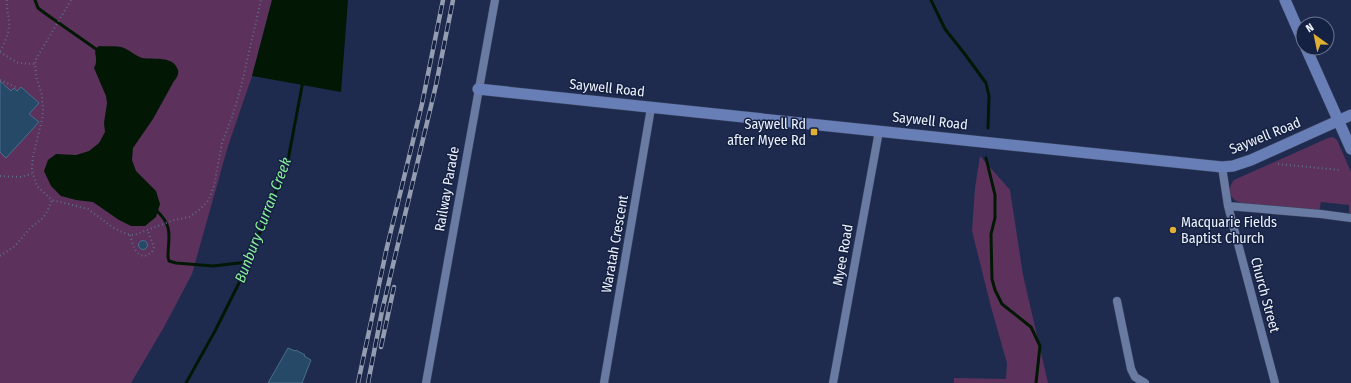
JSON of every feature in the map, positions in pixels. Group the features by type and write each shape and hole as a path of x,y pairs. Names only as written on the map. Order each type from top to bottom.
{"street":[{"name":"Railway Parade","path":"426,383 495,0"},
{"path":"1285,0 1295,23"},
{"path":"1310,56 1351,149"},
{"name":"Saywell Road","path":"478,89 1222,167 1233,166 1251,160 1351,115"},
{"name":"Waratah Crescent","path":"604,383 651,108"},
{"name":"Myee Road","path":"834,383 879,131"},
{"name":"Church Street","path":"1222,167 1228,206 1275,383"},
{"path":"1228,206 1351,218"},
{"path":"1117,301 1131,369 1135,377 1144,383"}],"path":[{"path":"7,0 6,7 10,24 0,52 18,63 35,64"},
{"path":"71,0 60,16 35,64 36,76 42,95 43,111 33,156 33,174 37,186 52,200 88,209 110,226 123,233 130,234 138,234 171,221 189,217 198,212 208,201 214,186 222,143 241,87 261,0"},
{"path":"0,80 18,88"},
{"path":"1278,164 1340,170"},
{"path":"0,176 20,177 33,174"},
{"path":"0,256 15,246 31,227 41,220 47,212 52,200"},
{"path":"130,234 135,251 140,255 145,256 152,252 154,247 148,231"}],"shaded area":[{"path":"0,0 272,0 252,76 228,146 192,274 164,327 131,383 0,383"},
{"path":"272,0 348,0 341,92 252,76"},
{"path":"99,46 121,47 142,58 168,60 176,65 178,70 177,77 153,119 133,148 132,160 136,171 156,191 160,204 156,217 145,226 131,226 119,220 93,202 61,196 51,186 44,171 48,160 56,154 76,155 89,151 99,143 105,132 104,123 107,103 106,96 94,68 96,62 95,51"},
{"path":"1333,137 1337,140 1351,172 1351,214 1349,214 1349,205 1321,202 1319,212 1245,204 1236,201 1231,195 1230,188 1234,180"},
{"path":"980,156 1010,190 1023,275 1048,383 954,383 954,378 1006,379 1007,363 972,231 975,188"}],"building":[{"path":"0,81 11,91 14,88 17,91 21,87 39,103 29,114 39,122 6,158 0,152"},
{"path":"143,240 148,245 143,250 138,245"},
{"path":"288,348 295,351 296,350 311,360 302,383 268,383"}],"waterway":[{"path":"35,0 38,8 96,49"},
{"path":"931,0 945,29 986,83 989,96 988,128"},
{"name":"Bunbury Curran Creek","path":"186,383 215,331 244,273 288,160 303,81"},
{"path":"986,158 995,195 995,218 991,234 992,279 995,290 1002,304 1031,327 1040,346 1036,383"},
{"path":"157,211 168,227 169,261 213,266 248,262"}],"railway":[{"path":"358,383 387,247 422,104 443,0"},
{"path":"368,383 382,311 436,85 453,0"},
{"path":"381,347 394,287"}],"place":[{"name":"Saywell Rd after Myee Rd","path":"814,132"},
{"name":"Macquarie Fields Baptist Church","path":"1173,230"}]}
